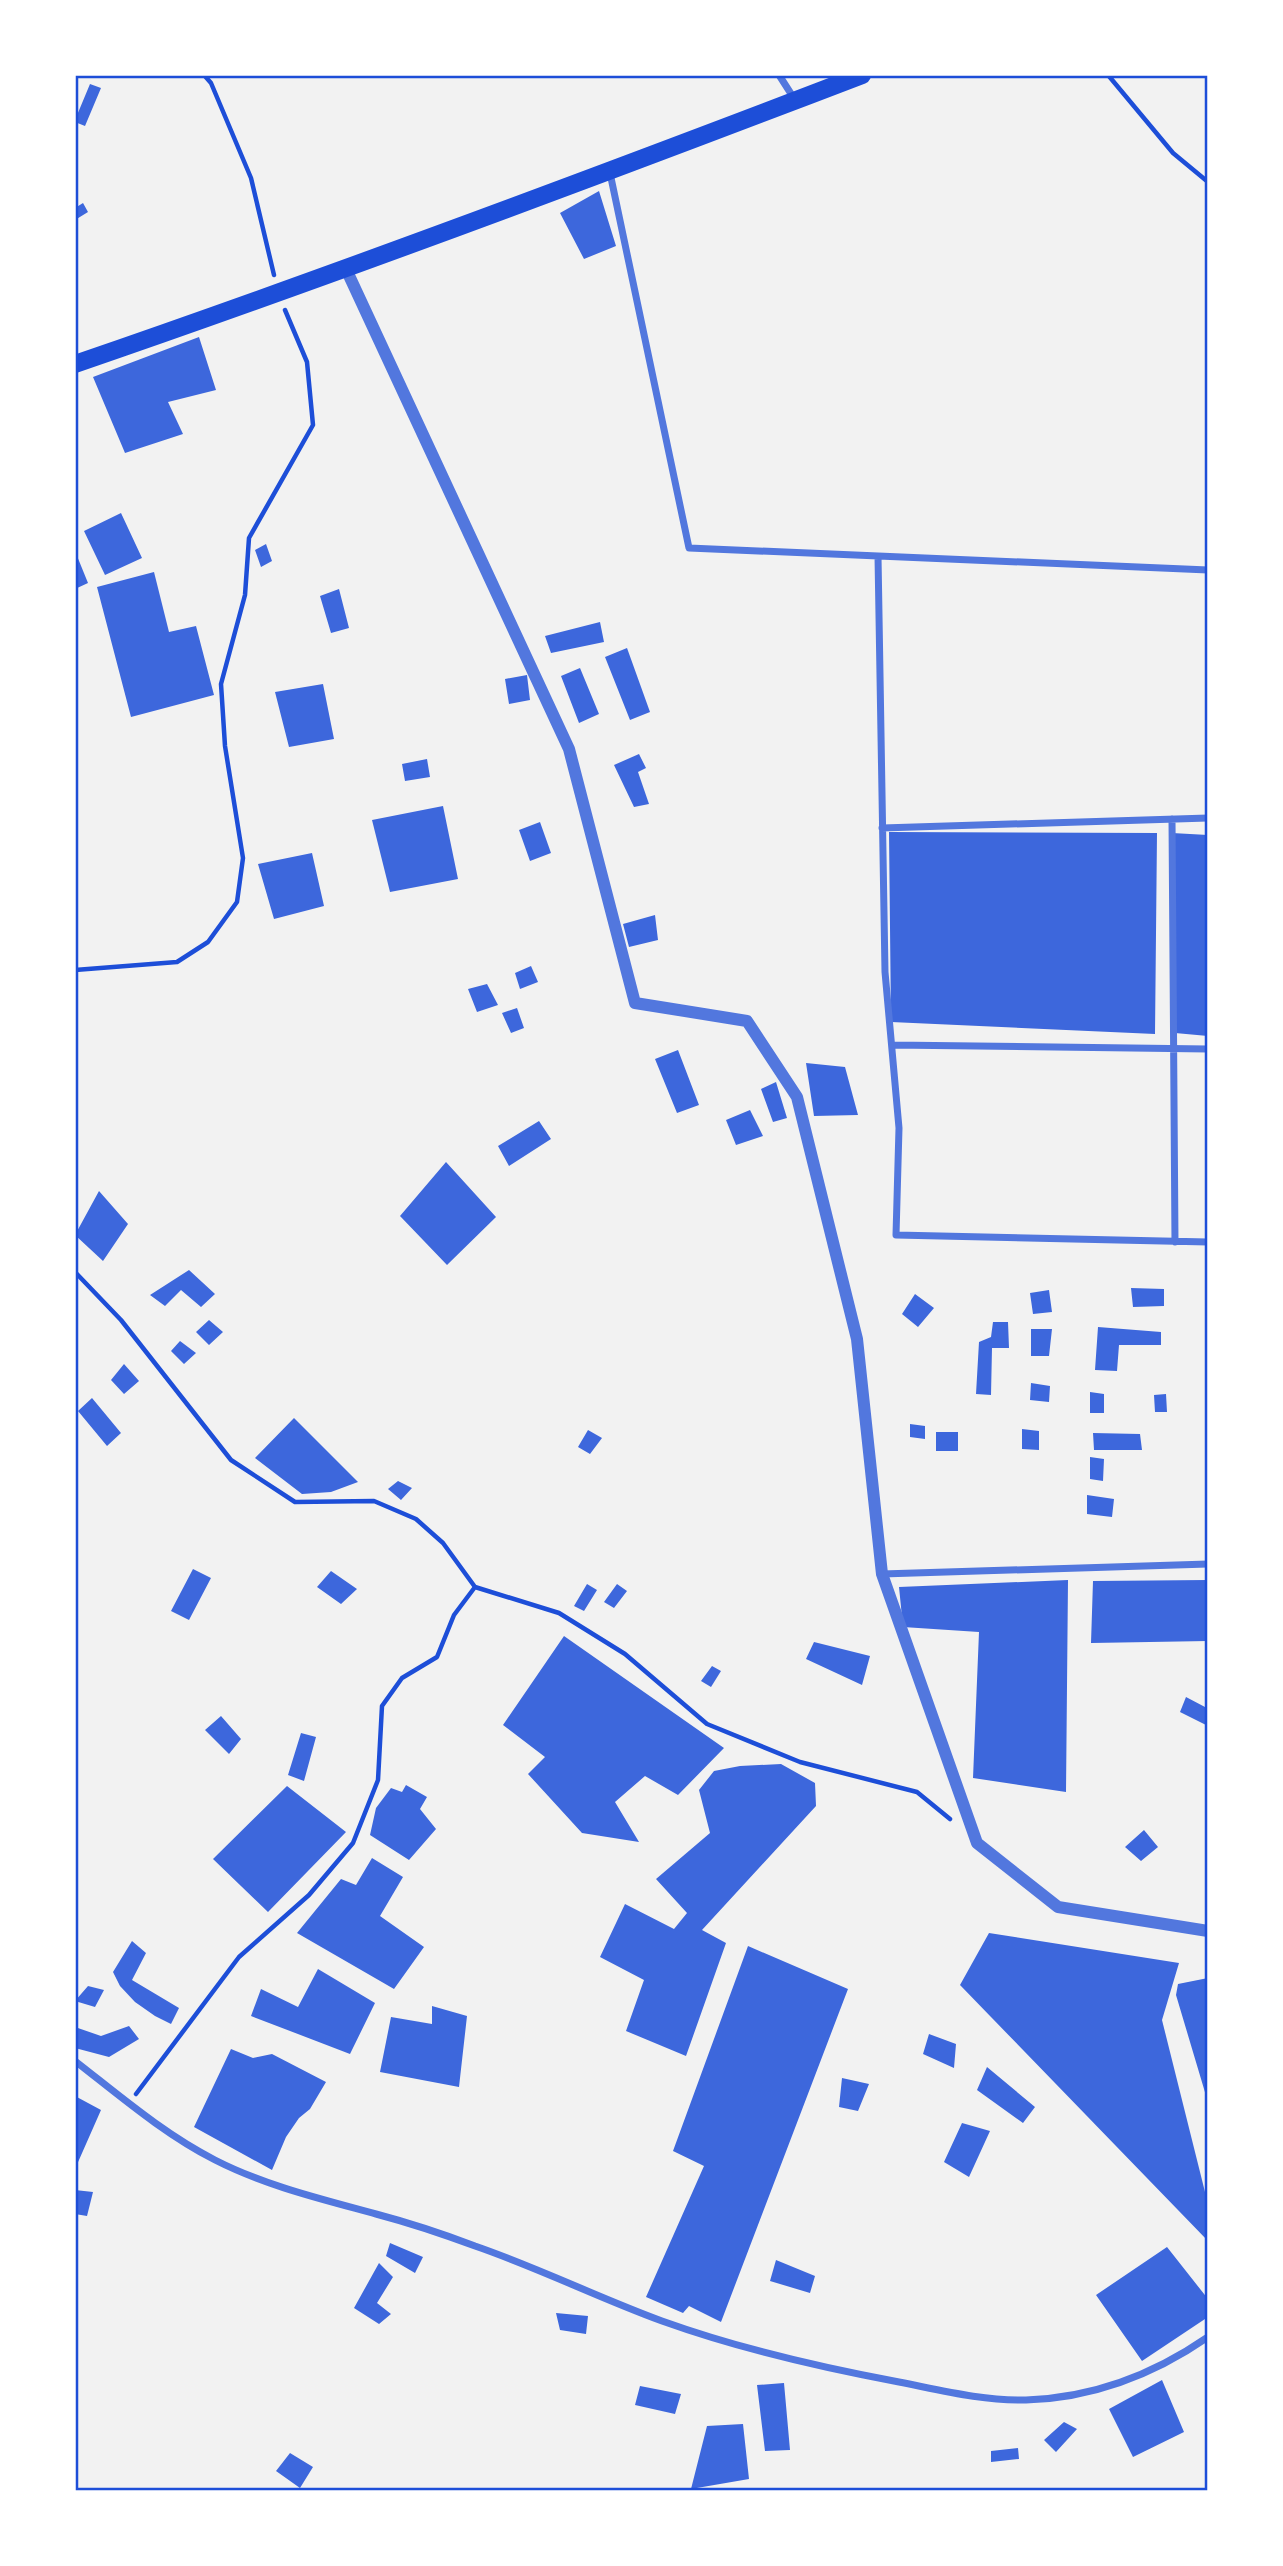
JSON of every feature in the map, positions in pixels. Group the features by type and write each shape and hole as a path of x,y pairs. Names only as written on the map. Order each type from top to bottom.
{"highway":[{"path":"75,364 346,270 862,75"}],"street":[{"path":"779,75 795,101"},
{"path":"610,172 689,548 1208,570"},
{"path":"346,270 569,749 635,1003 747,1021 797,1097 857,1339 882,1574 977,1843 1058,1907 1208,1931"},
{"path":"878,556 885,972 899,1128 896,1235 1208,1242"},
{"path":"882,828 1208,818"},
{"path":"1172,819 1175,1242"},
{"path":"892,1045 1208,1049"},
{"path":"882,1574 1208,1564"},
{"path":"75,2061 179,2139 247,2175 284,2189 434,2231 489,2250 661,2320 712,2338 817,2367 991,2399 1026,2400 1092,2391 1124,2382 1155,2369 1208,2337"}],"path":[{"path":"75,970 177,962 208,942 237,902 243,858 225,746 221,684 244,595 249,538 313,425 307,362 279,294 251,178 211,83 204,75"},
{"path":"1108,75 1173,153 1208,182"},
{"path":"75,1272 121,1320 231,1460 295,1502 374,1501 416,1519 443,1543 475,1587 559,1613 625,1654 707,1724 800,1762 917,1792 977,1843"},
{"path":"129,2103 239,1957 309,1895 353,1843 378,1780 382,1706 402,1678 437,1657 454,1615 475,1587"}],"building":[{"path":"90,84 101,88 85,126 75,120"},
{"path":"599,191 616,246 584,259 560,213"},
{"path":"83,203 88,212 75,220 75,208"},
{"path":"199,337 216,390 168,402 183,434 125,453 93,377"},
{"path":"121,513 142,558 105,575 84,531"},
{"path":"266,544 272,561 261,567 255,550"},
{"path":"75,551 88,583 75,589"},
{"path":"154,572 169,632 196,626 214,695 131,717 97,587"},
{"path":"339,589 349,628 331,633 320,596"},
{"path":"600,622 604,642 551,653 545,636"},
{"path":"627,648 650,712 630,720 605,657"},
{"path":"580,668 599,714 579,723 561,676"},
{"path":"527,675 530,700 509,704 505,679"},
{"path":"323,684 334,739 289,747 275,692"},
{"path":"639,754 646,768 638,772 649,804 634,807 614,765"},
{"path":"427,759 430,777 405,781 402,764"},
{"path":"443,806 458,879 390,892 372,820"},
{"path":"540,822 551,853 530,861 519,830"},
{"path":"889,832 1157,833 1155,1034 891,1022"},
{"path":"1172,833 1208,835 1208,1036 1175,1033"},
{"path":"312,853 324,906 274,919 258,864"},
{"path":"655,915 658,940 629,947 623,924"},
{"path":"531,966 538,982 520,989 515,973"},
{"path":"487,984 498,1005 477,1012 468,989"},
{"path":"517,1008 524,1028 511,1033 502,1013"},
{"path":"678,1050 699,1105 677,1113 655,1059"},
{"path":"806,1063 845,1067 858,1115 814,1116"},
{"path":"776,1082 787,1118 773,1122 761,1089"},
{"path":"750,1110 763,1136 736,1145 726,1120"},
{"path":"539,1121 551,1139 509,1166 498,1146"},
{"path":"446,1162 496,1217 447,1265 400,1216"},
{"path":"99,1191 128,1224 103,1261 75,1235"},
{"path":"189,1270 215,1294 201,1307 181,1290 165,1306 150,1295"},
{"path":"1131,1288 1164,1289 1164,1306 1133,1307"},
{"path":"1049,1290 1052,1312 1033,1314 1030,1293"},
{"path":"915,1294 934,1308 918,1327 902,1314"},
{"path":"209,1320 223,1332 209,1345 196,1332"},
{"path":"993,1322 1008,1322 1009,1348 992,1348 991,1395 976,1394 979,1342 991,1337"},
{"path":"1098,1327 1161,1332 1161,1345 1119,1345 1117,1371 1095,1370"},
{"path":"1031,1329 1052,1329 1049,1356 1031,1356"},
{"path":"180,1341 196,1353 184,1364 171,1351"},
{"path":"124,1364 139,1381 124,1394 111,1380"},
{"path":"1031,1383 1050,1386 1049,1402 1030,1400"},
{"path":"1090,1392 1104,1394 1104,1413 1090,1413"},
{"path":"1166,1394 1167,1412 1155,1412 1154,1395"},
{"path":"92,1398 121,1433 107,1446 78,1411"},
{"path":"294,1418 358,1482 331,1492 302,1494 255,1458"},
{"path":"910,1424 925,1426 925,1439 910,1437"},
{"path":"1022,1429 1039,1431 1039,1450 1022,1449"},
{"path":"588,1430 602,1438 590,1454 578,1447"},
{"path":"936,1432 958,1432 958,1451 936,1451"},
{"path":"1093,1433 1140,1434 1142,1450 1094,1450"},
{"path":"1090,1457 1104,1459 1103,1481 1090,1479"},
{"path":"398,1481 412,1488 401,1500 388,1489"},
{"path":"1087,1495 1114,1499 1112,1517 1087,1514"},
{"path":"193,1569 211,1578 189,1620 171,1611"},
{"path":"331,1571 357,1589 341,1604 317,1587"},
{"path":"1068,1580 1066,1792 973,1778 979,1632 903,1627 899,1587"},
{"path":"1208,1580 1208,1641 1091,1643 1093,1581"},
{"path":"587,1584 597,1590 584,1611 574,1606"},
{"path":"617,1584 627,1591 614,1608 604,1602"},
{"path":"564,1636 724,1748 678,1795 645,1776 615,1802 639,1842 582,1833 528,1774 545,1757 503,1725"},
{"path":"814,1642 870,1656 862,1685 806,1659"},
{"path":"712,1666 721,1671 711,1687 701,1681"},
{"path":"1186,1697 1205,1707 1208,1703 1208,1726 1180,1712"},
{"path":"221,1716 241,1739 229,1754 205,1730"},
{"path":"301,1733 316,1737 304,1781 288,1775"},
{"path":"781,1764 815,1783 816,1806 702,1930 726,1943 686,2056 626,2031 644,1980 600,1957 625,1904 674,1929 687,1913 656,1879 710,1833 699,1790 714,1771 740,1766"},
{"path":"406,1785 427,1797 420,1809 436,1829 409,1860 370,1835 376,1808 391,1788 402,1792"},
{"path":"287,1786 346,1832 268,1912 213,1859"},
{"path":"1144,1830 1158,1847 1141,1861 1125,1847"},
{"path":"372,1858 403,1877 380,1916 424,1947 394,1989 297,1933 341,1879 356,1885"},
{"path":"989,1933 1179,1963 1162,2020 1208,2204 1208,2241 960,1985"},
{"path":"132,1941 146,1953 132,1980 179,2008 171,2024 135,2002 120,1986 113,1972"},
{"path":"748,1946 848,1989 721,2322 689,2306 683,2313 646,2297 704,2166 673,2151"},
{"path":"318,1969 375,2003 350,2054 251,2016 261,1989 298,2007"},
{"path":"1208,1978 1207,2099 1176,1995 1178,1984"},
{"path":"88,1986 104,1990 95,2007 75,2001"},
{"path":"432,2006 467,2016 459,2087 380,2072 391,2017 432,2024"},
{"path":"129,2026 139,2039 109,2057 75,2048 75,2027 101,2036"},
{"path":"929,2034 956,2044 954,2068 923,2054"},
{"path":"231,2049 253,2058 272,2054 326,2082 310,2109 299,2118 286,2137 272,2170 194,2127"},
{"path":"987,2067 1035,2107 1023,2123 977,2090"},
{"path":"842,2078 869,2084 858,2111 839,2107"},
{"path":"75,2096 101,2110 75,2169"},
{"path":"962,2123 990,2131 969,2177 944,2162"},
{"path":"75,2190 93,2192 87,2216 75,2214"},
{"path":"390,2243 423,2257 415,2273 386,2256"},
{"path":"1167,2247 1208,2299 1208,2317 1142,2361 1096,2295"},
{"path":"776,2260 815,2276 810,2293 770,2281"},
{"path":"379,2263 393,2277 377,2303 391,2314 379,2324 354,2308"},
{"path":"556,2313 588,2316 586,2334 560,2330"},
{"path":"1162,2380 1184,2432 1133,2457 1109,2409"},
{"path":"784,2383 790,2450 765,2451 757,2385"},
{"path":"640,2386 681,2394 675,2414 635,2405"},
{"path":"1064,2422 1077,2429 1056,2452 1044,2440"},
{"path":"743,2424 749,2479 691,2489 707,2426"},
{"path":"1018,2448 1019,2459 991,2462 991,2451"},
{"path":"290,2453 313,2467 300,2488 276,2471"}]}
